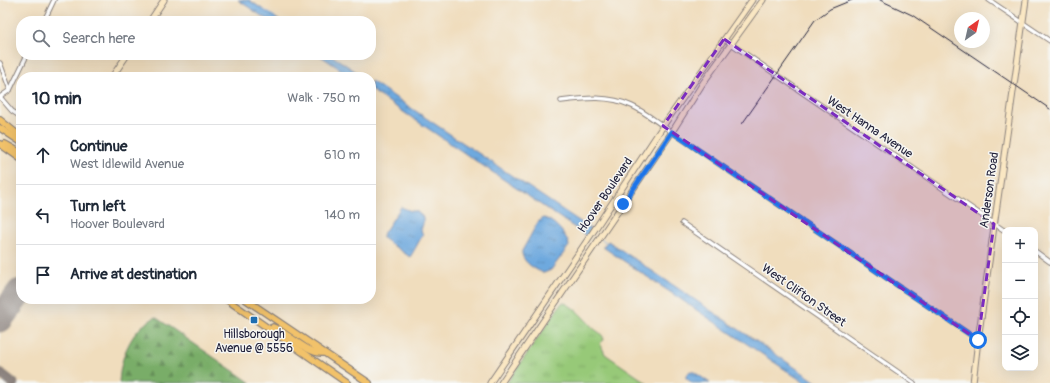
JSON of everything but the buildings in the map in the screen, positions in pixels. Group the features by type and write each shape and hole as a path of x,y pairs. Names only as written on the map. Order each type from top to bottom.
{"main road":[{"path":"153,16 164,0"},
{"name":"Hoover Boulevard","path":"490,383 663,126 752,0"},
{"name":"Hoover Boulevard","path":"501,383 560,298 593,246 672,132 703,84 763,0"},
{"name":"Anderson Road","path":"973,383 1026,0"},
{"path":"115,72 124,60"},
{"path":"0,120 16,133"},
{"path":"0,128 16,139"},
{"path":"0,141 16,150"},
{"path":"0,144 16,155"},
{"path":"234,304 347,383"},
{"path":"252,304 368,383"},
{"path":"265,325 280,330 315,353 323,353"}],"street":[{"path":"46,16 54,0"},
{"path":"989,0 1050,41"},
{"name":"West Hanna Avenue","path":"724,39 1002,229"},
{"path":"18,72 24,60"},
{"path":"0,62 10,90"},
{"path":"16,77 10,90 0,97 16,114"},
{"path":"561,101 593,97 616,100 632,106 978,340"},
{"name":"West Clifton Street","path":"682,223 914,383"},
{"path":"1038,253 1050,262"}],"highlighted area":[{"path":"724,39 994,224 978,340 663,126"}],"green space":[{"path":"563,302 576,310 601,335 604,340 600,343 605,354 647,383 507,383"},
{"path":"155,317 251,383 119,383 122,362 133,336 140,328"}],"water":[{"path":"238,0 249,0 273,16 262,16"},
{"path":"326,60 338,60 356,72 344,72"},
{"path":"376,84 591,229 587,236 376,93"},
{"path":"401,207 411,211 416,211 423,217 421,230 423,235 410,257 381,237"},
{"path":"543,218 551,221 563,233 569,246 551,270 544,273 526,262 522,255 522,251 538,222"},
{"path":"608,241 818,383 805,383 603,247"},
{"path":"690,371 694,372 710,383 692,383 686,378"}],"waterway":[{"path":"264,10 273,16"},
{"path":"601,239 607,243"}],"taxiway":[{"path":"0,373 13,383"}],"runway":[{"path":"0,319 16,297"}],"railway":[{"path":"742,124 815,20 830,9 852,0"},
{"path":"880,0 912,15 1050,109"}],"place":[{"name":"Hillsborough Avenue @ 5556","path":"254,320"}],"route":[{"path":"623,204 672,132 978,340"}]}
